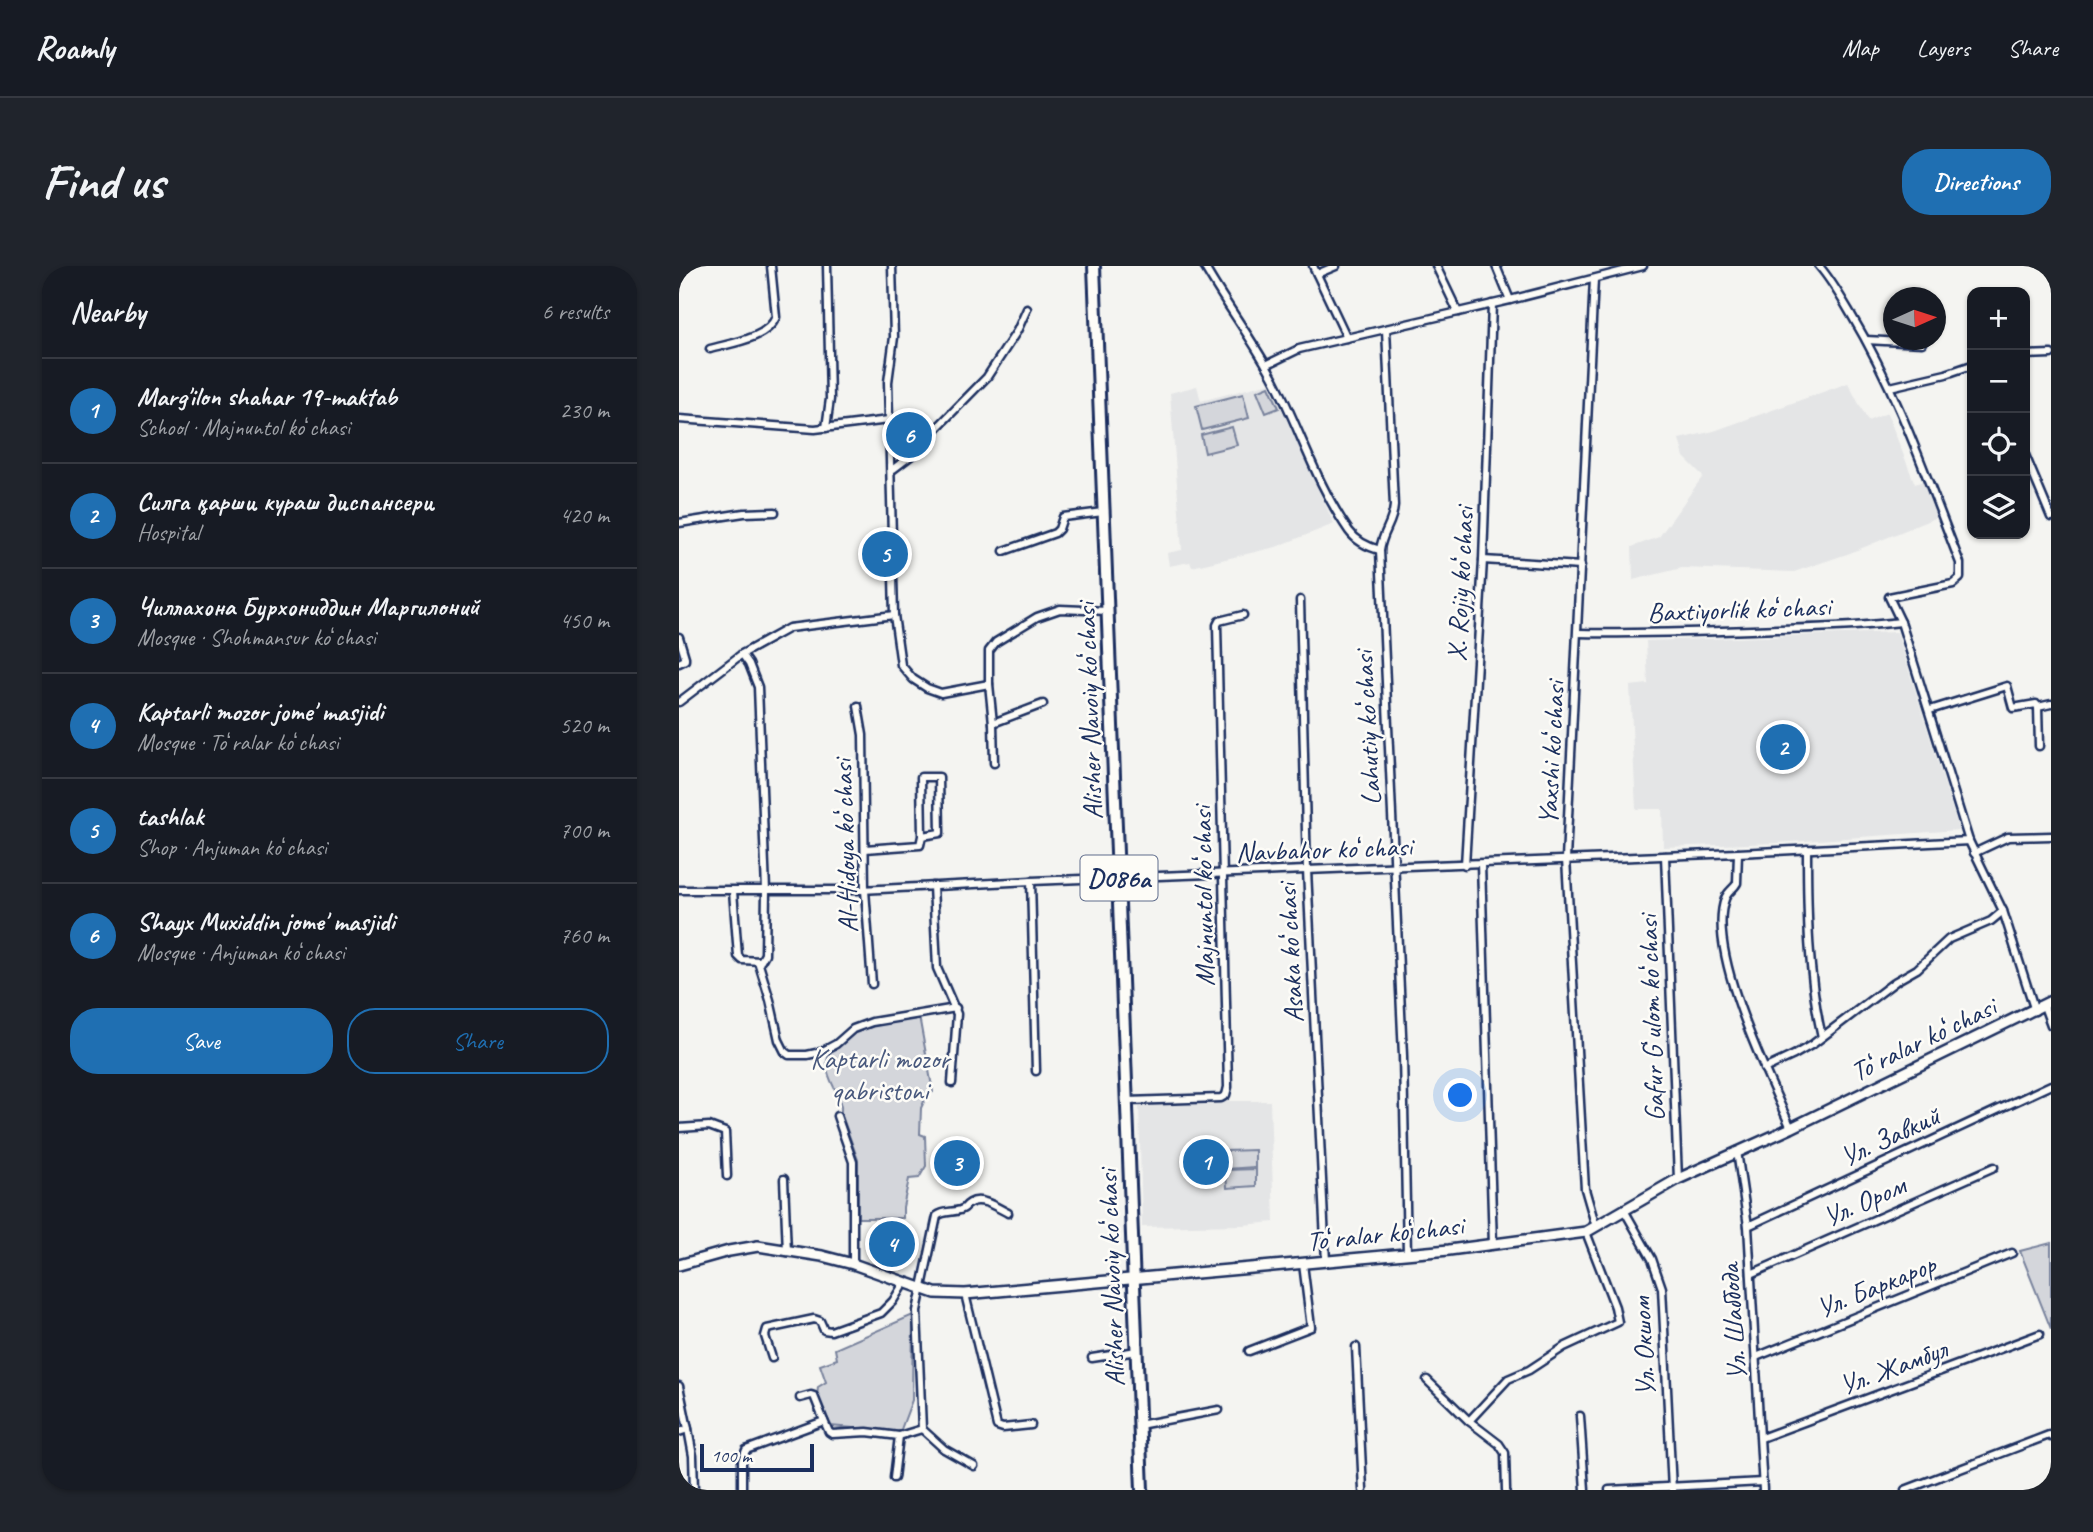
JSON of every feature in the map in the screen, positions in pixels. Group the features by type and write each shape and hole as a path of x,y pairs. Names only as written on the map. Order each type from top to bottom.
{"main road":[{"name":"Alisher Navoiy koʻchasi","path":"1094,266 1142,1490"},
{"name":"Toʻralar koʻchasi","path":"679,1265 758,1246 853,1264 935,1293 965,1294 1407,1254 1493,1245 1591,1230 1678,1179 1791,1128 2043,1006"}],"street":[{"path":"710,349 761,333 773,325 776,317 771,266"},
{"path":"826,428 830,399 827,266"},
{"path":"893,266 894,337 888,382 894,615 901,665 913,679 941,693 989,684"},
{"path":"1204,266 1266,365 1323,484 1349,530 1364,544 1380,550"},
{"path":"1313,266 1347,338"},
{"path":"1317,274 1336,266"},
{"path":"1436,266 1458,312"},
{"path":"1496,266 1510,300"},
{"path":"1266,365 1299,349 1643,266"},
{"path":"1819,266 1828,276 1866,340 1890,387 1960,563 1960,578 1953,583 1889,597 1901,622 1930,710 1969,841 2003,911 2051,1025"},
{"name":"Yaxshi koʻchasi","path":"1469,1421 1508,1379 1618,1322 1591,1230 1585,1189 1566,859 1594,279"},
{"name":"X. Rojiy koʻchasi","path":"1465,865 1483,561 1492,304"},
{"path":"892,470 917,451 987,377 1017,331 1027,309"},
{"name":"Lahutiy koʻchasi","path":"1386,329 1394,514 1381,539 1380,550 1403,1056 1407,1254"},
{"path":"1866,340 1883,341"},
{"path":"2030,355 2051,354"},
{"path":"1890,387 1967,367"},
{"path":"679,419 826,428 890,420"},
{"path":"2030,467 2051,517"},
{"path":"679,523 744,513 775,512"},
{"path":"1004,551 1055,533 1063,517 1103,512"},
{"path":"1483,561 1581,566"},
{"name":"Asaka koʻchasi","path":"1300,600 1307,870 1327,1262"},
{"path":"994,763 989,651 996,642 1037,617 1060,609 1108,611"},
{"path":"679,702 742,654 789,628 894,615"},
{"name":"Majnuntol koʻchasi","path":"1127,1101 1221,1098 1226,1095 1228,1087 1217,625 1219,621 1243,615"},
{"name":"Baxtiyorlik koʻchasi","path":"1578,633 1821,628 1901,622"},
{"path":"679,637 685,657 685,660 679,663"},
{"path":"733,891 737,956 742,960 763,960 766,891 758,687 750,664 742,654"},
{"path":"1930,710 2007,685 2013,708 2051,704"},
{"path":"993,723 1043,704"},
{"name":"Al-Hidoya koʻchasi","path":"858,706 863,735 865,890 871,985"},
{"path":"2038,706 2039,746"},
{"path":"865,849 920,845 921,777 939,777 940,833 922,836"},
{"path":"1974,853 2008,837 2051,836"},
{"name":"Navbahor koʻchasi","path":"679,890 865,890 1969,841"},
{"path":"1807,849 1809,955 1822,1037"},
{"path":"1738,853 1736,887 1728,891 1722,912 1723,950 1764,1069 1791,1128"},
{"name":"Gafur Gʻulom koʻchasi","path":"1665,856 1678,1179"},
{"path":"1481,864 1493,1245"},
{"path":"1031,881 1036,1071"},
{"path":"933,886 937,968 956,1008 952,1083"},
{"path":"1764,1069 1794,1055 1822,1037 1896,981 1917,969 1949,939 1991,921 2003,911"},
{"path":"758,961 776,1029 785,1052 792,1055 821,1052 836,1044 853,1029 872,1022 956,1008"},
{"name":"Ул. Завкий","path":"1748,1226 2051,1085"},
{"path":"837,1116 853,1162 853,1264"},
{"path":"679,1128 709,1126 725,1132 727,1176"},
{"name":"Ул. Шаббода","path":"1737,1152 1748,1226 1763,1486"},
{"name":"Ул. Ором","path":"1751,1274 1994,1167"},
{"path":"784,1179 787,1252"},
{"path":"974,1466 944,1449 922,1429 918,1311 939,1214 960,1210 977,1201 1008,1213"},
{"name":"Ул. Окшом","path":"1624,1210 1652,1259 1662,1288 1672,1488"},
{"name":"Ул. Баркарор","path":"1756,1357 2012,1253"},
{"path":"1249,1351 1311,1327 1303,1264"},
{"path":"772,1358 765,1336 768,1329 814,1319 820,1321 824,1330 831,1331 881,1313 893,1301 904,1283"},
{"path":"965,1294 997,1426 1003,1428 1031,1425"},
{"name":"Ул. Жамбул","path":"1761,1438 2040,1334"},
{"path":"1356,1347 1363,1490"},
{"path":"1092,1358 1137,1351"},
{"path":"1427,1380 1505,1452 1506,1490"},
{"path":"679,1386 693,1456 694,1490"},
{"path":"800,1398 814,1396 832,1434 867,1432 899,1436 922,1429"},
{"path":"1139,1425 1219,1410"},
{"path":"1580,1416 1585,1490"},
{"path":"742,1490 742,1461 746,1450 824,1421"},
{"path":"679,1432 688,1429"},
{"path":"1905,1490 2049,1435 2051,1437"},
{"path":"894,1478 899,1436"},
{"path":"1609,1490 1763,1486"}],"shaded area":[{"path":"1270,383 1334,524 1276,547 1192,567 1190,562 1169,566 1167,553 1182,550 1170,393 1197,386 1201,401"},
{"path":"1848,383 1868,421 1887,413 1915,484 1923,481 1937,517 1850,553 1794,572 1682,568 1633,580 1632,547 1659,537 1703,476 1684,457 1679,439 1714,431"},
{"path":"1897,632 1959,830 1776,843 1663,847 1662,809 1636,809 1630,686 1648,684 1646,641"},
{"path":"1270,1101 1274,1222 1142,1227 1139,1102"}],"green space":[{"path":"1269,386 1279,408 1266,413 1257,391"},
{"path":"1243,394 1249,418 1202,430 1196,406"},
{"path":"1232,427 1237,445 1205,453 1201,435"},
{"name":"Kaptarli mozor qabristoni","path":"919,1016 933,1092 927,1095 921,1108 920,1134 925,1136 926,1166 919,1178 909,1179 903,1218 858,1218 858,1160 841,1113 840,1101 828,1073 829,1054 836,1044 862,1029"},
{"path":"1255,1150 1255,1167 1226,1169 1225,1151"},
{"path":"1256,1169 1256,1186 1227,1188 1226,1170"},
{"path":"2051,1243 2051,1329 2020,1251"},
{"path":"913,1315 912,1400 900,1432 830,1426 817,1397 818,1387 826,1382 820,1365 837,1359 835,1349"}],"place":[{"name":"Shayx Muxiddin jome' masjidi","path":"909,435"},
{"name":"tashlak","path":"885,554"},
{"name":"Силга қарши кураш диспансери","path":"1783,747"},
{"name":"Marg'ilon shahar 19-maktab","path":"1206,1162"},
{"name":"Чиллахона Бурхониддин Маргилоний","path":"957,1163"},
{"name":"Kaptarli mozor jome' masjidi","path":"892,1244"}]}
